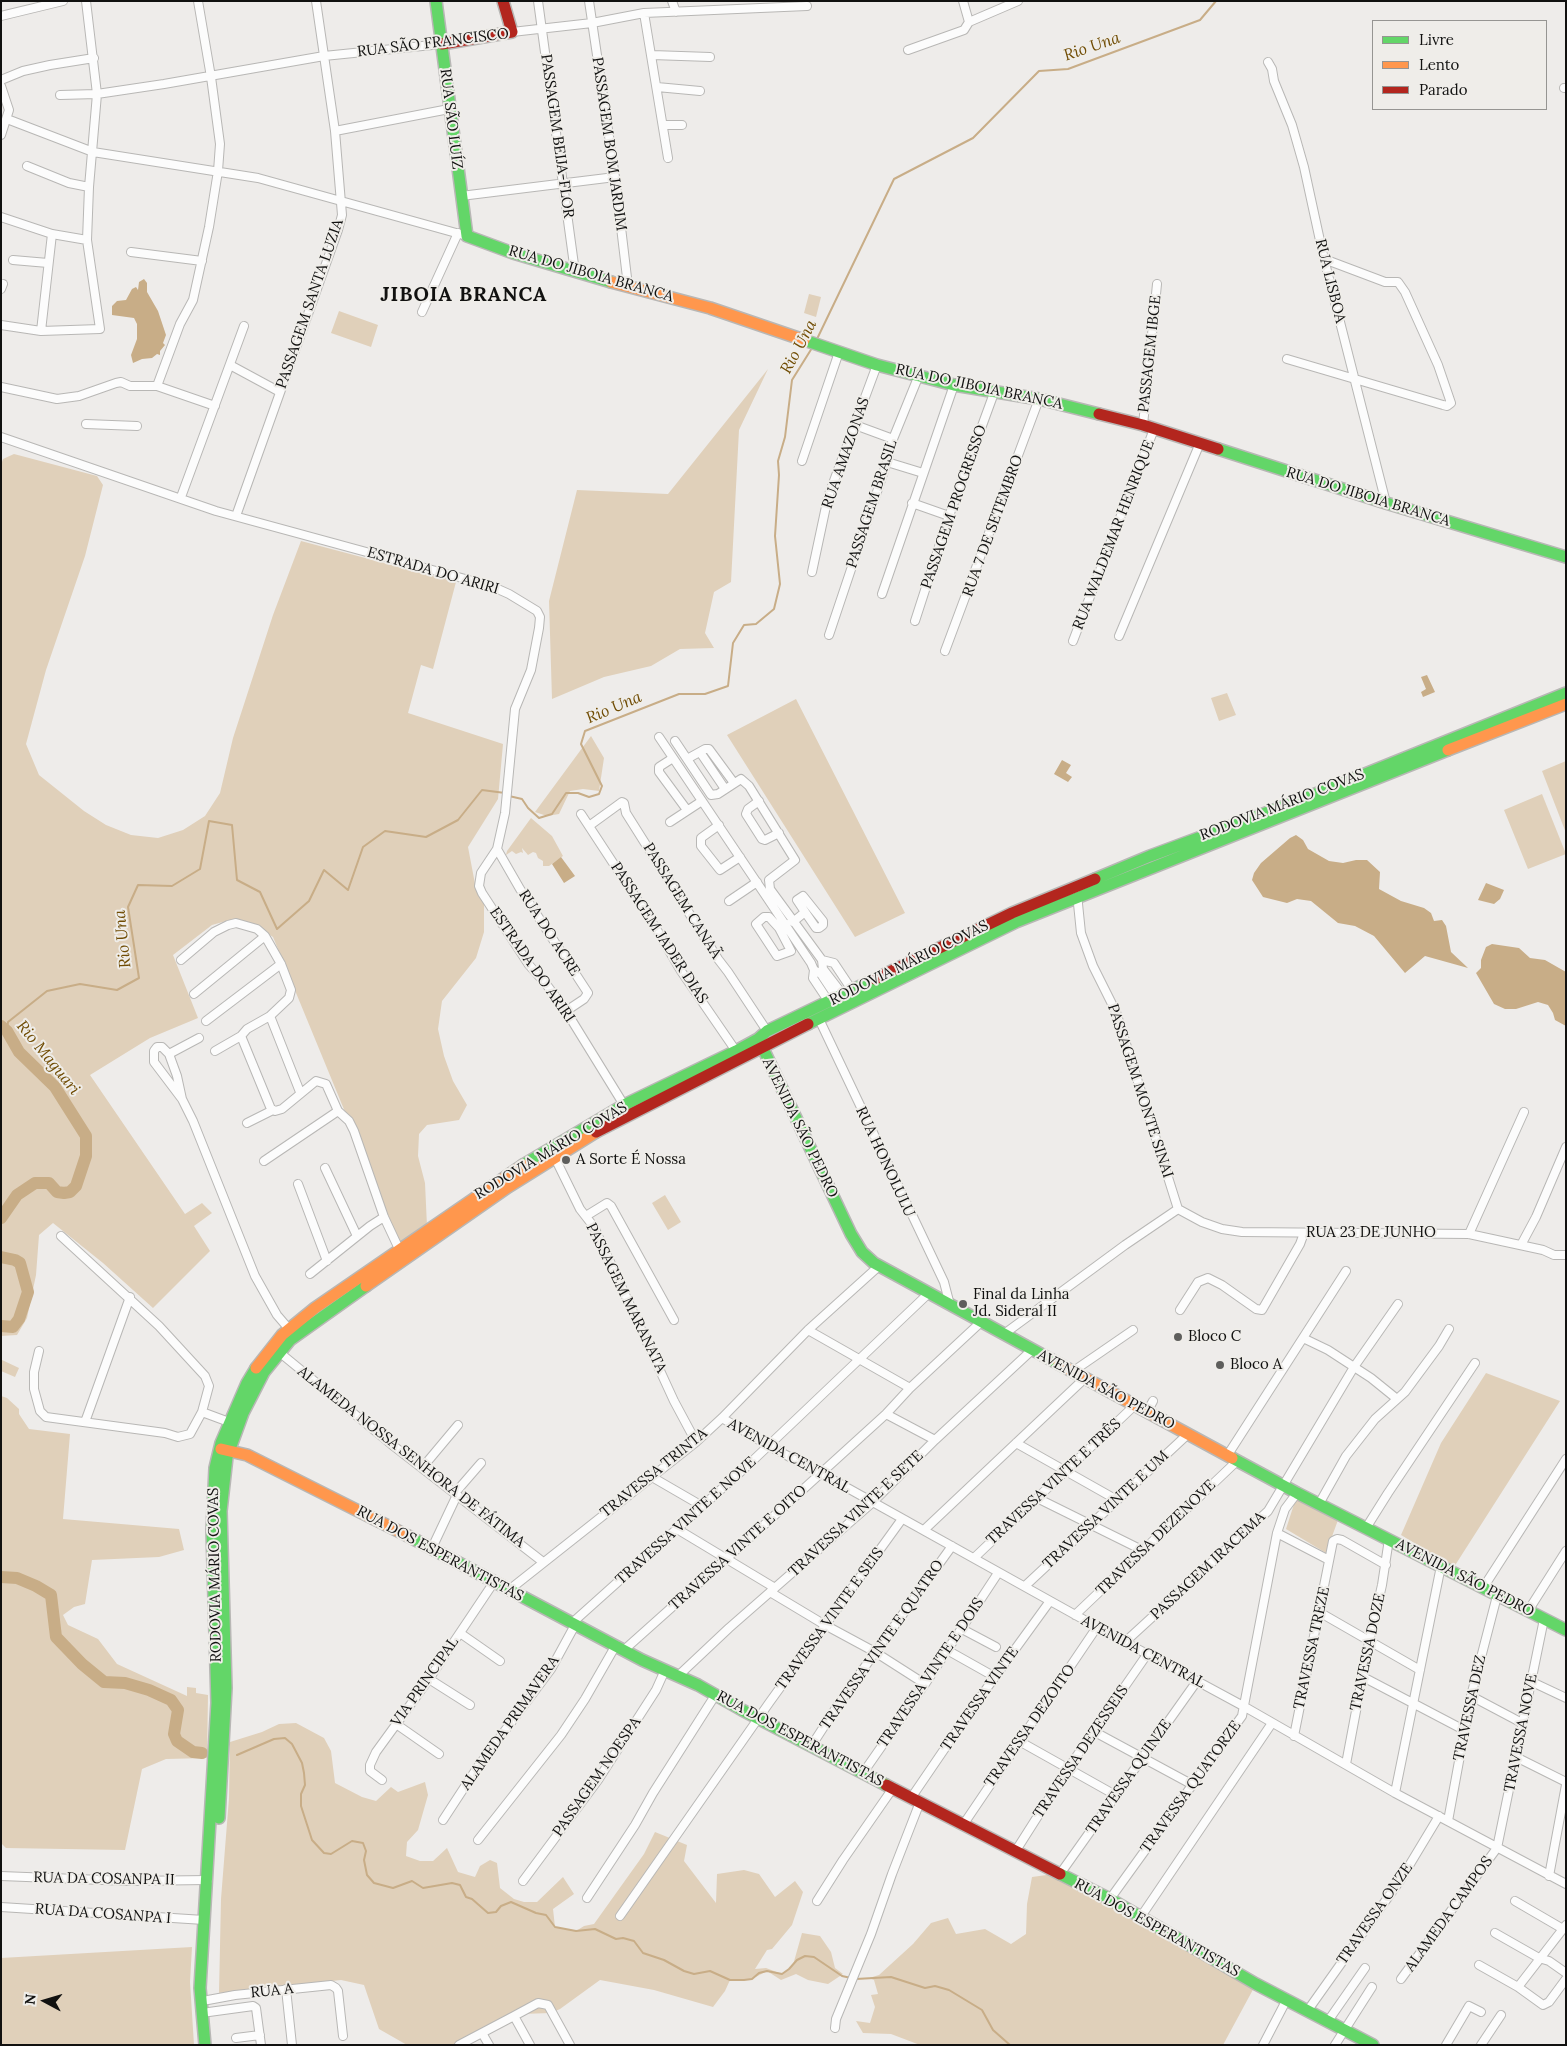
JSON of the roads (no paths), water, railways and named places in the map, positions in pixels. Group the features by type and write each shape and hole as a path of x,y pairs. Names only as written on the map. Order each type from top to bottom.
{"main road":[{"name":"RUA SÃO LUÍZ","path":"436,1 461,196 463,234"},
{"path":"503,1 512,32"},
{"name":"RUA SÃO FRANCISCO","path":"442,44 512,32"},
{"name":"RUA DO JIBOIA BRANCA","path":"463,234 513,253 575,272 702,305 877,365 954,385 1039,399 1143,425 1386,503 1566,557"},
{"name":"RODOVIA MÁRIO COVAS","path":"1088,888 1150,856 1298,801 1390,762 1566,694"},
{"name":"RODOVIA MÁRIO COVAS","path":"213,2045 208,2000 226,1720 226,1646 221,1510 224,1449 229,1422 247,1383 256,1367 289,1329 314,1308 399,1248 431,1233 554,1156 840,996 1012,913 1088,888 1566,704"},
{"name":"RODOVIA MÁRIO COVAS","path":"205,2045 200,2000 217,1703 212,1514 215,1468 254,1391 279,1352 306,1327 514,1170 568,1137 624,1105 711,1062 762,1039 819,1019 1076,892"},
{"name":"AVENIDA SÃO PEDRO","path":"762,1039 852,1234 862,1252 879,1266 1232,1459 1566,1630"},
{"name":"RUA DOS ESPERANTISTAS","path":"224,1449 255,1458 432,1548 573,1624 716,1694 758,1719 812,1745 1110,1900 1256,1984 1373,2045"}],"street":[{"path":"1,16 63,1"},
{"path":"1,326 41,331 100,329 87,240 89,187 97,94 86,1"},
{"path":"157,386 180,324 193,300 218,171 220,144 212,77 198,1"},
{"name":"PASSAGEM SANTA LUZIA","path":"236,516 342,215 335,131 316,1"},
{"name":"PASSAGEM BEIJA-FLOR","path":"538,1 575,272"},
{"name":"PASSAGEM BOM JARDIM","path":"589,1 615,177 628,286"},
{"path":"672,1 676,12"},
{"path":"707,1 708,11"},
{"path":"963,1 969,22"},
{"path":"908,50 964,30 969,22 1018,1"},
{"name":"RUA SÃO FRANCISCO","path":"512,32 592,23 644,14 708,11 742,5 776,4 807,6"},
{"path":"644,14 668,158"},
{"name":"RUA SÃO FRANCISCO","path":"60,95 97,94 212,77 324,56 442,44"},
{"path":"652,55 710,57"},
{"path":"1,80 50,65 94,58"},
{"name":"RUA LISBOA","path":"1268,62 1292,125 1304,167 1324,259 1386,503"},
{"path":"1,86 10,110 1,135"},
{"path":"657,87 700,91"},
{"path":"1,107 10,110"},
{"path":"335,131 449,109"},
{"name":"RUA DO JIBOIA BRANCA","path":"7,120 93,152 258,178 463,234"},
{"path":"663,125 682,125"},
{"path":"26,166 69,183 89,187"},
{"path":"461,196 615,177"},
{"path":"1,217 52,234 87,240"},
{"path":"41,331 52,234"},
{"path":"422,312 463,234"},
{"path":"131,252 202,261"},
{"path":"1287,359 1443,405 1447,406 1451,403 1450,395 1438,365 1405,292 1398,282 1385,282 1324,259"},
{"path":"13,260 48,263"},
{"name":"PASSAGEM IBGE","path":"1143,425 1157,284"},
{"path":"181,498 244,326"},
{"path":"802,461 839,352"},
{"path":"230,365 280,392"},
{"name":"RUA AMAZONAS","path":"812,572 828,497 877,365"},
{"name":"PASSAGEM BRASIL","path":"829,635 893,439 919,375"},
{"path":"1,387 62,399 79,396 116,383 130,386 157,386 215,406"},
{"path":"882,594 954,385"},
{"name":"PASSAGEM PROGRESSO","path":"915,621 949,516 994,393"},
{"name":"RUA 7 DE SETEMBRO","path":"945,651 1039,399"},
{"path":"86,424 136,426"},
{"path":"855,425 893,439"},
{"name":"RUA WALDEMAR HENRIQUE","path":"1073,642 1154,429"},
{"name":"ESTRADA DO ARIRI","path":"1,437 236,516 491,586 509,594 537,611 540,617 539,628 531,670 515,708 509,760 508,796 497,849 479,876 482,893 529,965 566,1011 624,1105"},
{"path":"1119,636 1200,443"},
{"path":"887,462 923,473"},
{"path":"912,503 949,516"},
{"path":"659,737 786,925 814,970 821,974 840,996"},
{"path":"675,741 711,795 718,794 741,779 744,780 759,801 795,860 768,880 786,925 791,950 777,956 756,924 764,917 769,917 786,925 822,960 834,963 840,996"},
{"path":"687,759 705,749 709,749 734,783"},
{"path":"700,752 725,789"},
{"path":"672,758 659,767 659,772 687,810"},
{"path":"670,822 702,801"},
{"path":"759,801 748,809 746,814 762,839 765,840 779,833"},
{"name":"PASSAGEM CANAÃ","path":"589,826 622,802 624,804 626,813 718,959 762,1039"},
{"name":"PASSAGEM JADER DIAS","path":"581,814 681,971 736,1051"},
{"path":"719,825 701,838 702,846 720,870 740,857"},
{"name":"RUA DO ACRE","path":"497,849 524,896 588,993 566,1011"},
{"path":"729,901 757,882"},
{"name":"PASSAGEM MONTE SINAI","path":"1076,892 1081,933 1093,966 1116,1012 1178,1209"},
{"path":"786,925 805,912"},
{"path":"181,960 214,932 228,925 244,924 257,929 265,936 281,964 290,986 290,994 286,1002 270,1016 215,1051"},
{"path":"194,994 265,936"},
{"path":"822,960 823,969 840,996"},
{"path":"206,1021 281,964"},
{"path":"270,1016 300,1092"},
{"name":"RUA HONOLULU","path":"819,1019 944,1282 950,1305"},
{"path":"241,1036 273,1110"},
{"path":"169,1054 199,1038"},
{"path":"182,1100 177,1076 169,1054 162,1047 157,1047 152,1057 182,1100 204,1145 261,1288 289,1329"},
{"path":"247,1123 273,1110 282,1109 313,1082 324,1082 338,1110 349,1121 354,1131 384,1217 399,1248"},
{"path":"264,1161 338,1110"},
{"path":"1469,1234 1524,1112"},
{"path":"1521,1245 1536,1218 1566,1147"},
{"name":"PASSAGEM MARANATA","path":"554,1156 575,1200 594,1227 674,1401 696,1442"},
{"path":"325,1168 357,1236"},
{"path":"298,1184 327,1261"},
{"path":"586,1216 607,1203 611,1206 674,1320"},
{"path":"1004,1334 1125,1245 1178,1209"},
{"name":"RUA 23 DE JUNHO","path":"1178,1209 1202,1222 1222,1229 1252,1233 1366,1234 1411,1232 1469,1234 1521,1245 1554,1255 1566,1255"},
{"path":"310,1274 384,1217"},
{"path":"1180,1310 1198,1282 1208,1278 1222,1284 1259,1310 1263,1309 1300,1244 1304,1233"},
{"path":"39,1351 34,1372 34,1389 40,1411 46,1418 184,1436 193,1430 202,1412 209,1386 205,1376 159,1326 61,1236"},
{"name":"TRAVESSA TRINTA","path":"510,1590 696,1442 808,1330 879,1266"},
{"path":"1232,1459 1303,1338 1346,1271"},
{"name":"TRAVESSA VINTE E NOVE","path":"573,1624 769,1446 929,1293"},
{"path":"85,1422 130,1298"},
{"name":"PASSAGEM IRACEMA","path":"1126,1642 1268,1511 1354,1367 1398,1304"},
{"name":"TRAVESSA VINTE E OITO","path":"620,1648 652,1627 886,1414 910,1388 981,1322"},
{"path":"1319,1504 1352,1449 1375,1419 1411,1385 1449,1329"},
{"path":"808,1330 860,1357 910,1388"},
{"path":"1072,1372 1133,1330"},
{"path":"1303,1338 1328,1350 1397,1399"},
{"name":"TRAVESSA VINTE E SETE","path":"678,1676 873,1502 935,1440 1032,1350"},
{"name":"ALAMEDA NOSSA SENHORA DE FÁTIMA","path":"279,1352 422,1468 543,1562"},
{"path":"1366,1528 1476,1363"},
{"path":"924,1530 1084,1378"},
{"path":"1147,1412 1152,1400"},
{"name":"TRAVESSA VINTE E TRÊS","path":"974,1558 1135,1405"},
{"path":"202,1412 229,1422"},
{"path":"886,1414 935,1440"},
{"name":"AVENIDA CENTRAL","path":"722,1418 1097,1628 1148,1653 1448,1822 1566,1884"},
{"path":"422,1468 458,1425"},
{"name":"TRAVESSA VINTE E UM","path":"1025,1586 1188,1434"},
{"path":"1016,1443 1117,1500"},
{"name":"TRAVESSA DEZENOVE","path":"1075,1615 1232,1459"},
{"path":"1483,1588 1566,1459"},
{"path":"432,1548 456,1494 481,1463"},
{"path":"652,1477 702,1506"},
{"name":"TRAVESSA QUATORZE","path":"1110,1900 1234,1730 1242,1716 1277,1533 1281,1518 1297,1493"},
{"path":"1037,1498 1142,1550"},
{"path":"1268,1511 1281,1518"},
{"name":"TRAVESSA VINTE E SEIS","path":"620,1916 758,1719 902,1519"},
{"path":"677,1530 726,1559 825,1626 875,1652 925,1684"},
{"path":"1277,1533 1330,1560"},
{"name":"TRAVESSA TREZE","path":"1294,1736 1333,1542 1337,1538 1386,1565"},
{"name":"TRAVESSA DOZE","path":"1346,1764 1386,1565 1389,1539"},
{"name":"TRAVESSA VINTE E QUATRO","path":"812,1745 843,1696 952,1546"},
{"path":"1528,1611 1566,1552"},
{"path":"1395,1792 1440,1566"},
{"name":"TRAVESSA VINTE E DOIS","path":"863,1773 962,1629 998,1572"},
{"name":"VIA PRINCIPAL","path":"382,1780 372,1774 370,1765 384,1739 429,1679 494,1582"},
{"name":"TRAVESSA DEZ","path":"1448,1822 1471,1696 1497,1596"},
{"name":"TRAVESSA VINTE","path":"836,2028 836,2019 871,1934 916,1800 995,1677 1050,1601"},
{"path":"1319,1612 1420,1670"},
{"name":"TRAVESSA NOVE","path":"1497,1848 1544,1618"},
{"name":"ALAMEDA PRIMAVERA","path":"443,1820 477,1768 551,1669 573,1624"},
{"name":"TRAVESSA DEZOITO","path":"963,1825 1097,1628"},
{"path":"962,1629 996,1647"},
{"path":"460,1633 500,1661"},
{"path":"478,1840 561,1734 620,1648"},
{"path":"947,1650 995,1677"},
{"name":"TRAVESSA DEZESSEIS","path":"1015,1852 1093,1732 1148,1653"},
{"name":"PASSAGEM NOESPA","path":"523,1881 608,1765 656,1690 665,1670"},
{"path":"1363,1677 1464,1730"},
{"path":"429,1679 470,1704"},
{"name":"TRAVESSA QUINZE","path":"1060,1874 1197,1681"},
{"path":"1530,1681 1566,1698"},
{"path":"587,1898 635,1825 652,1793 716,1694"},
{"path":"1471,1696 1522,1723"},
{"path":"1144,1912 1272,1723"},
{"path":"396,1724 439,1754"},
{"path":"1093,1732 1193,1785"},
{"path":"1019,1741 1116,1796"},
{"path":"1516,1757 1566,1784 1549,1876"},
{"path":"817,1901 893,1788"},
{"name":"TRAVESSA ONZE","path":"1308,2010 1401,1879 1439,1816"},
{"name":"ALAMEDA CAMPOS","path":"1401,1979 1497,1848"},
{"name":"RUA DA COSANPA II","path":"1,1876 128,1881 208,1880"},
{"path":"1515,1901 1564,1927 1518,1987"},
{"name":"RUA DA COSANPA I","path":"1,1907 204,1920"},
{"path":"1495,1933 1539,1958 1549,1961 1566,1973"},
{"path":"1479,1965 1518,1987 1543,2006 1546,2005 1566,1979"},
{"path":"1328,2021 1365,1968"},
{"name":"RUA A","path":"208,2000 234,1994 286,1989 327,1986 336,1988 343,2036"},
{"path":"1335,2045 1372,1987"},
{"path":"286,1989 292,2045"},
{"path":"1263,2045 1287,1999"},
{"path":"459,2045 538,2003 548,2005 570,2045"},
{"path":"210,2012 253,2006 256,2008 261,2045"},
{"path":"1446,2045 1470,2006 1481,2012"},
{"path":"1481,2045 1500,2015"},
{"path":"514,2016 530,2045"},
{"path":"482,2033 489,2045"},
{"path":"236,2038 260,2035"}],"waterway":[{"name":"Rio Una","path":"817,339 894,179 973,138 1039,71 1068,69 1200,20 1216,1"},
{"name":"Rio Una","path":"509,796 522,799 528,808 539,818 552,814 566,793 578,793 589,797 599,794 602,786 581,744 585,731 679,694 705,694 728,686 733,643 744,625 756,624 774,609 780,584 775,536 779,475 778,461 785,437 792,380 812,348"},
{"name":"Rio Una","path":"7,1031 8,1022 47,991 80,984 117,990 139,978 128,907 138,885 172,886 200,869 209,821 232,825 237,880 260,892 277,929 309,901 324,870 348,890 363,847 385,831 426,837 458,820 482,790 505,793"},
{"name":"Rio Maguari","path":"1,1026 7,1031 19,1052 55,1087 86,1136 86,1156 76,1186 70,1192 57,1192 49,1183 35,1183 17,1195 1,1218"},
{"name":"Rio Maguari","path":"1,1257 20,1263 28,1292 19,1319 13,1327 1,1326"},
{"name":"Rio Maguari","path":"1,1577 17,1578 51,1595 56,1637 82,1664 104,1682 125,1683 149,1690 171,1700 178,1710 174,1734 177,1741 193,1752 202,1753"},
{"name":"Rio Maguari","path":"237,1755 274,1739 285,1738 292,1744 302,1763 305,1785 301,1794 301,1806 312,1840 324,1853 331,1854 352,1841 363,1843 366,1851 364,1860 367,1875 374,1883 393,1888 412,1881 423,1888 452,1883 460,1885 466,1897 472,1899 488,1913 496,1912 501,1906 511,1902 536,1913 546,1915 555,1927 576,1931 595,1929 616,1939 623,1938 634,1941 643,1953 664,1960 684,1971 694,1974 710,1971 730,1980 752,1979 759,1973 767,1971 782,1974 797,1960 805,1956 814,1957 842,1976 851,1978"},
{"name":"Rio Maguari","path":"856,1979 891,1977 925,1988 935,1986 949,1990 982,2010 993,2030 1010,2045"}],"place":[{"name":"A Sorte É Nossa","path":"566,1160"},
{"name":"Final da Linha Jd. Sideral II","path":"963,1304"},
{"name":"Bloco C","path":"1178,1337"},
{"name":"Bloco A","path":"1220,1365"}],"district":[{"name":"JIBOIA BRANCA","path":"464,295"}]}
